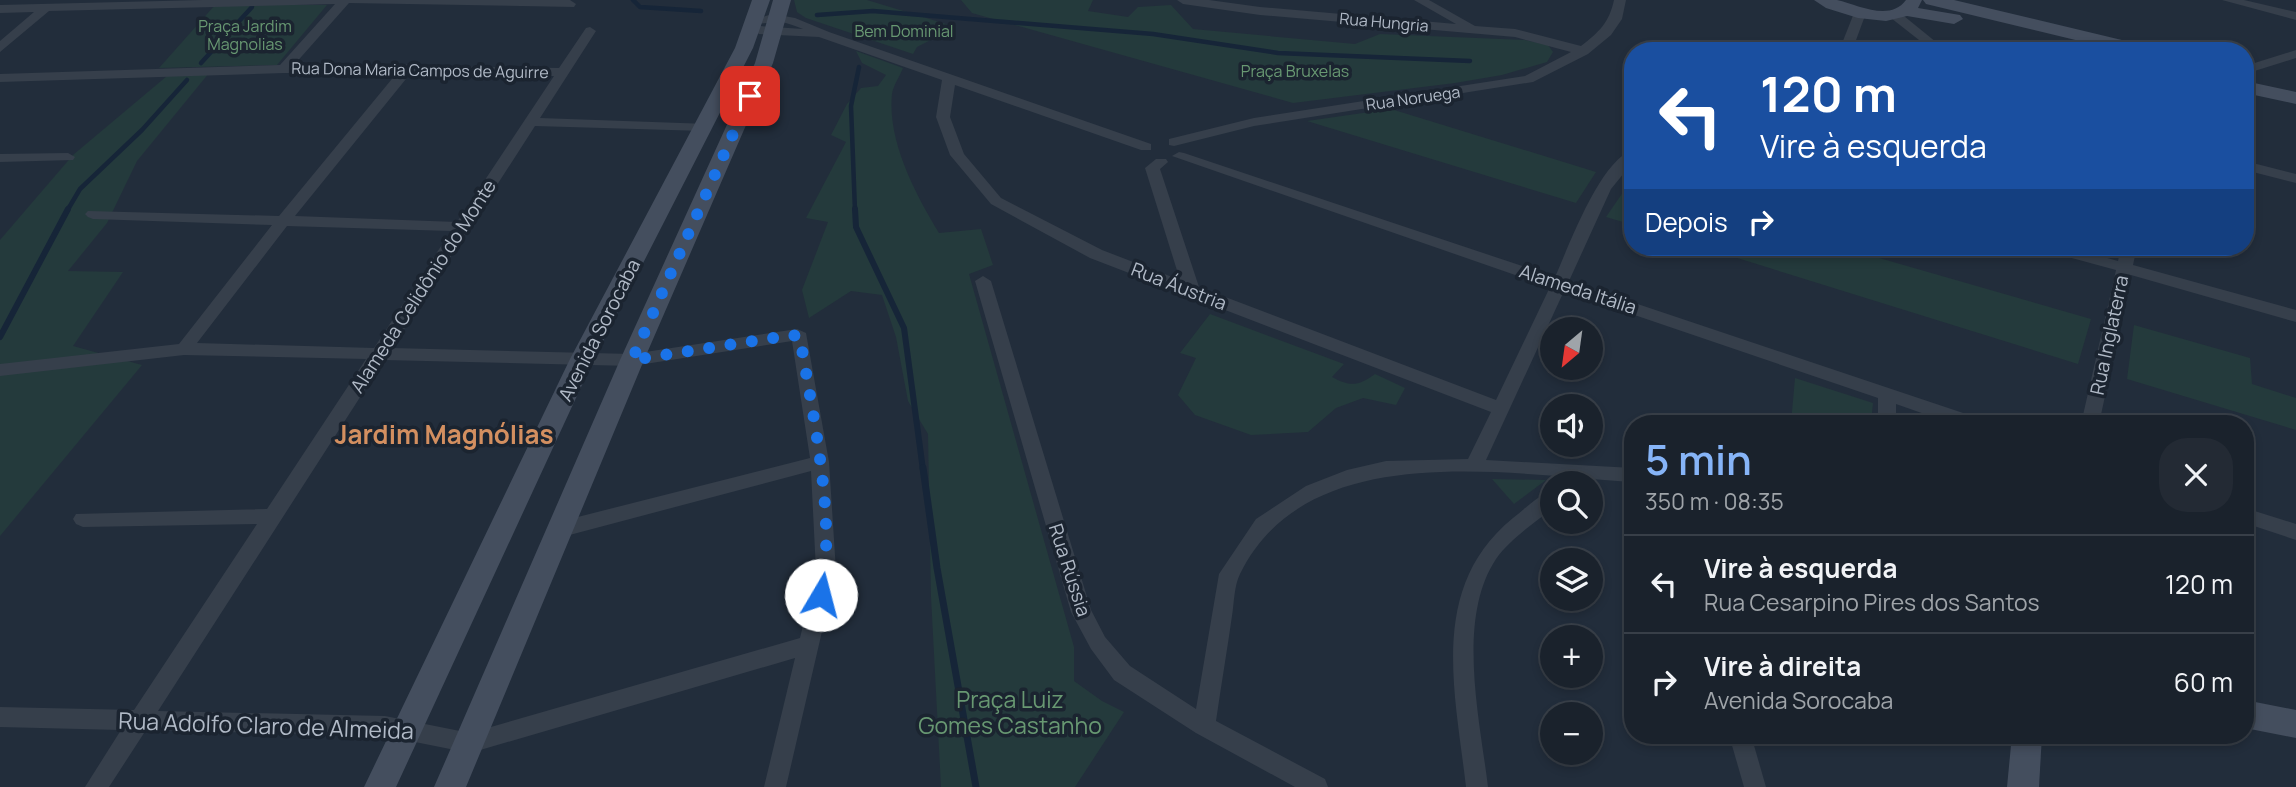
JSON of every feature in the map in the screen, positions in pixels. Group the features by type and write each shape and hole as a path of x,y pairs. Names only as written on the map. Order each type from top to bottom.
{"street":[{"path":"0,9 343,0"},
{"name":"Rua Dona Maria Campos de Aguirre","path":"284,69 343,0"},
{"path":"350,0 570,4"},
{"name":"Avenida Sorocaba","path":"380,787 583,359 744,48 761,0"},
{"name":"Rua Hungria","path":"1183,0 1260,11 1515,33 1583,51"},
{"path":"1420,0 1478,30"},
{"name":"Rua Noruega","path":"1177,149 1254,122 1528,79 1583,51 1607,32 1616,19 1619,0"},
{"path":"1823,0 1860,13 1905,8 2067,42"},
{"path":"1932,0 2076,42"},
{"path":"2228,0 2296,16"},
{"path":"0,48 46,8"},
{"path":"1905,8 1933,42"},
{"path":"1849,42 1860,13"},
{"path":"752,24 779,16 1146,147 1158,141 1177,149 1153,168 1192,292"},
{"name":"Avenida Sorocaba","path":"450,787 562,530 779,16"},
{"name":"Alameda Celidônio do Monte","path":"96,787 275,516 458,228 590,31"},
{"path":"2254,69 2296,54"},
{"path":"184,349 282,222 408,68"},
{"name":"Rua Dona Maria Campos de Aguirre","path":"284,69 408,68 562,72"},
{"path":"0,78 284,69"},
{"path":"2254,74 2296,84"},
{"name":"Rua Áustria","path":"949,77 943,117 957,155 996,201 1096,254 1501,409"},
{"path":"2254,89 2296,98"},
{"path":"531,122 704,127"},
{"path":"1146,147 1147,156 1161,162"},
{"name":"Alameda Itália","path":"1177,149 1559,283 1949,415"},
{"path":"0,158 68,157"},
{"path":"1474,466 1604,189 1624,162"},
{"path":"2254,167 2296,179"},
{"path":"93,214 458,228"},
{"path":"2082,256 2296,316"},
{"name":"Rua Inglaterra","path":"2092,415 2127,256"},
{"name":"Rua Rússia","path":"983,281 1081,612 1098,643 1122,673 1204,726 1317,787"},
{"path":"0,370 184,349 632,360 797,335 800,337 821,462 826,571 811,644 775,787"},
{"path":"1886,415 1887,393"},
{"path":"562,530 821,462"},
{"path":"1204,726 1229,574 1263,524 1313,491 1347,477 1386,468 1474,466 1540,473"},
{"path":"1603,476 1624,475"},
{"path":"1477,787 1464,640 1468,590 1490,551 1540,508"},
{"path":"83,519 275,516"},
{"path":"2254,518 2296,532"},
{"name":"Rua Adolfo Claro de Almeida","path":"0,717 408,729 470,743 811,644"},
{"path":"2254,716 2296,724"},
{"path":"1743,744 1755,787"},
{"path":"2023,787 2026,744"}],"green space":[{"name":"Bem Dominial","path":"794,0 867,0 956,27 917,47 913,54 806,18 797,12"},
{"name":"Praça Bruxelas","path":"961,0 1093,0 1088,11 1128,17 1138,7 1171,5 1193,29 1355,44 1380,34 1525,40 1548,45 1553,52 1547,62 1502,75 1293,103 972,13"},
{"name":"Praça Jardim Magnolias","path":"215,5 327,5 277,65 159,68"},
{"name":"Praça Luiz Gomes Castanho","path":"856,51 903,68 893,91 892,112 899,149 913,185 939,233 981,229 993,265 969,274 1074,647 1074,681 1102,701 1124,712 1075,787 941,787 931,597 928,434 908,401 896,337 882,295 851,291 809,318 802,290 828,222 806,218 846,142 831,135 847,104 861,88 878,86 886,75 862,63"},
{"path":"209,73 137,161 107,223 68,271 123,272 73,346 142,365 0,536 0,240 73,155 167,76"},
{"path":"1391,109 1596,172 1576,203 1307,121"},
{"path":"1624,191 1624,222 1606,217"},
{"path":"1731,256 1872,256 2091,319 2078,364"},
{"path":"1210,314 1344,364 1332,377 1344,382 1359,383 1375,374 1405,388 1396,405 1363,398 1336,408 1308,432 1251,435 1195,415 1178,395 1196,358 1180,353"},
{"path":"2134,325 2250,358 2252,384 2296,398 2296,430 2254,417 2254,415 2246,415 2127,379"},
{"path":"1795,378 1873,403 1872,415 1792,415"},
{"path":"1492,479 1540,480 1540,484 1514,504"}],"waterway":[{"path":"633,0 640,7 701,11"},
{"path":"201,63 252,7"},
{"path":"817,15 873,11 1153,34 1278,53 1470,61"},
{"path":"855,211 851,106 859,67"},
{"path":"67,211 80,189 142,130 187,80"},
{"path":"0,337 68,209"},
{"path":"855,209 856,227 904,328 923,470"},
{"path":"923,468 937,568 976,787"}],"district":[{"name":"Jardim Magnólias","path":"444,435"}],"route":[{"path":"750,96 632,360 792,335 800,337 821,462 826,571 821,595"}]}
